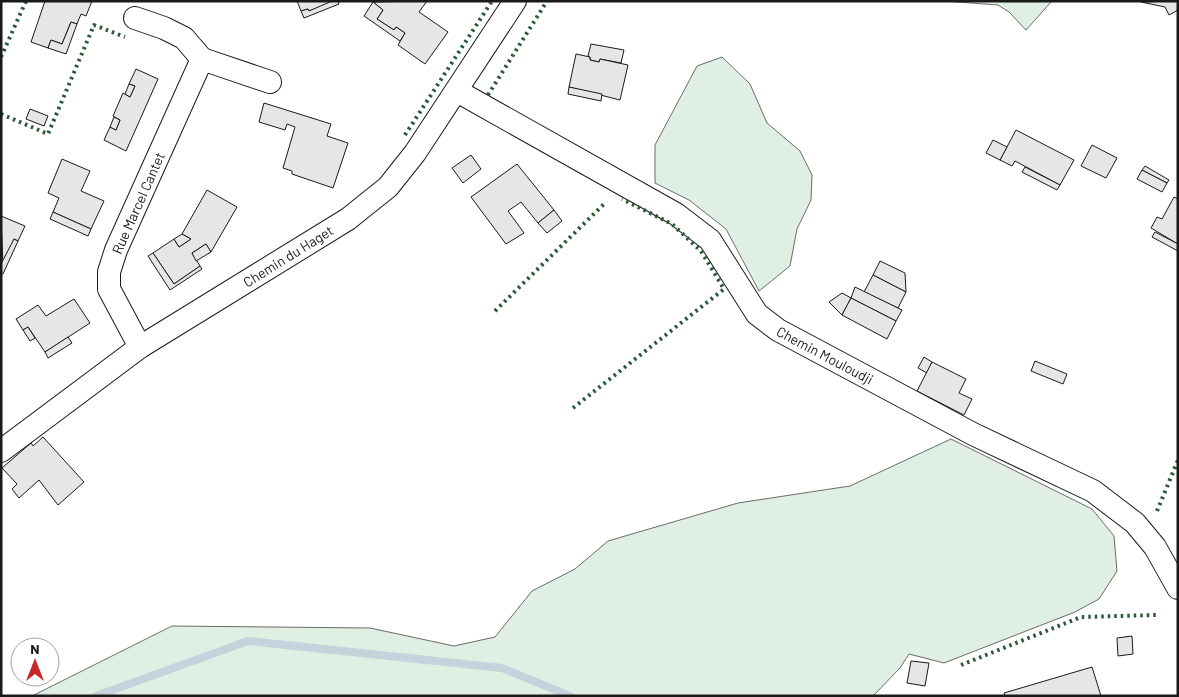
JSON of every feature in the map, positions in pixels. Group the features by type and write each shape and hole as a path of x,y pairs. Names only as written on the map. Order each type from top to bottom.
{"street":[{"name":"Chemin du Haget","path":"1,451 140,347 348,219 388,187 416,153 516,1"},
{"path":"135,18 164,28 184,38 202,59 270,82"},
{"name":"Rue Marcel Cantet","path":"140,347 109,289 109,272 116,250 202,59"},
{"name":"Chemin Mouloudji","path":"457,91 676,214 710,240 757,314 778,330 973,434 1093,491 1135,523 1155,547 1178,588"}],"green space":[{"path":"944,1 1052,1 1026,30 1009,12 998,5"},
{"path":"722,57 750,84 767,123 800,151 812,175 811,200 797,229 790,266 759,291 726,229 689,200 655,183 655,145 697,66"},
{"path":"951,439 1092,509 1114,536 1117,571 1099,599 1075,612 944,663 909,654 900,668 873,696 32,696 50,687 60,687 60,682 172,626 370,628 454,646 495,637 532,591 575,569 608,541 738,503 850,486"}],"building":[{"path":"45,1 92,1 86,16 81,14 77,24 71,22 62,44 51,40 48,48 31,42"},
{"path":"297,1 333,2 309,11 308,9 301,11"},
{"path":"332,1 338,1 339,4 304,18 301,11 308,9 309,11"},
{"path":"427,1 419,12 448,32 425,64 398,45 405,33 396,27 394,30 377,19 383,10 373,2"},
{"path":"1178,1 1178,10 1169,15 1165,7 1141,2"},
{"path":"373,2 383,10 377,19 394,30 396,27 405,33 400,41 364,16"},
{"path":"71,22 77,24 66,54 48,48 51,40 62,44"},
{"path":"591,44 624,50 621,63 600,59 599,62 590,60 588,56"},
{"path":"576,54 590,57 590,60 599,62 600,59 628,65 620,100 569,87"},
{"path":"136,69 158,79 126,151 104,140 110,127 116,130 120,120 113,116 123,93 130,97 135,86 129,84"},
{"path":"129,84 135,86 130,97 125,94"},
{"path":"569,87 602,94 601,101 568,94"},
{"path":"264,103 331,124 327,136 348,143 333,188 292,174 292,171 283,168 295,127 287,124 285,130 259,122"},
{"path":"30,109 48,116 44,126 26,119"},
{"path":"114,117 120,120 116,130 110,127"},
{"path":"1016,130 1074,160 1060,185 1015,161 1012,166 1000,160"},
{"path":"993,140 1007,147 1000,160 986,153"},
{"path":"1092,145 1117,158 1106,178 1081,166"},
{"path":"471,155 481,169 463,183 452,168"},
{"path":"62,159 90,171 81,191 104,201 91,229 53,212 59,198 48,193"},
{"path":"517,164 554,210 538,223 521,202 508,211 524,233 506,244 471,197"},
{"path":"1145,166 1169,180 1167,183 1142,170"},
{"path":"1025,167 1060,185 1057,190 1022,172"},
{"path":"1142,170 1167,183 1162,192 1137,179"},
{"path":"207,190 237,207 211,252 206,244 192,253 200,266 174,284 153,253 174,239 179,247 191,239 182,234"},
{"path":"1174,197 1178,199 1178,244 1151,228 1157,217 1162,219"},
{"path":"554,210 562,221 547,233 538,223"},
{"path":"53,212 91,229 88,236 50,219"},
{"path":"1,216 25,226 18,241 14,239 3,265"},
{"path":"1155,232 1178,244 1178,251 1152,237"},
{"path":"182,234 191,239 179,247 174,239"},
{"path":"14,239 18,241 3,274 1,273 1,264"},
{"path":"206,244 211,252 196,261 192,253"},
{"path":"153,253 174,284 200,266 202,269 170,290 148,256"},
{"path":"880,261 905,273 906,292 873,275"},
{"path":"873,275 906,292 898,308 864,292"},
{"path":"855,287 902,310 896,321 851,298"},
{"path":"842,293 851,298 842,315 829,302"},
{"path":"851,298 896,321 887,339 842,315"},
{"path":"74,299 90,323 45,352 28,327 23,330 16,319 38,305 46,316"},
{"path":"28,327 35,338 30,341 23,330"},
{"path":"68,337 72,343 48,358 45,352"},
{"path":"924,357 932,362 927,373 918,368"},
{"path":"1035,361 1067,374 1063,384 1031,371"},
{"path":"932,362 966,379 959,393 972,399 964,415 917,391"},
{"path":"43,437 84,482 58,505 39,480 19,498 12,489 17,484 2,468 31,443 33,446"},
{"path":"1132,636 1133,654 1118,656 1117,638"},
{"path":"911,661 929,663 925,686 907,683"},
{"path":"1092,667 1101,696 1005,696 1004,693"}],"waterway":[{"path":"96,696 248,641 502,668 570,696"}],"hedge":[{"path":"1,57 26,1"},
{"path":"405,135 492,1"},
{"path":"488,95 547,1"},
{"path":"1,114 48,134 94,25 125,37"},
{"path":"573,408 724,289 701,251 672,224 622,199"},
{"path":"495,311 605,203"},
{"path":"1157,511 1178,460"},
{"path":"961,665 1081,617 1157,615"}]}
